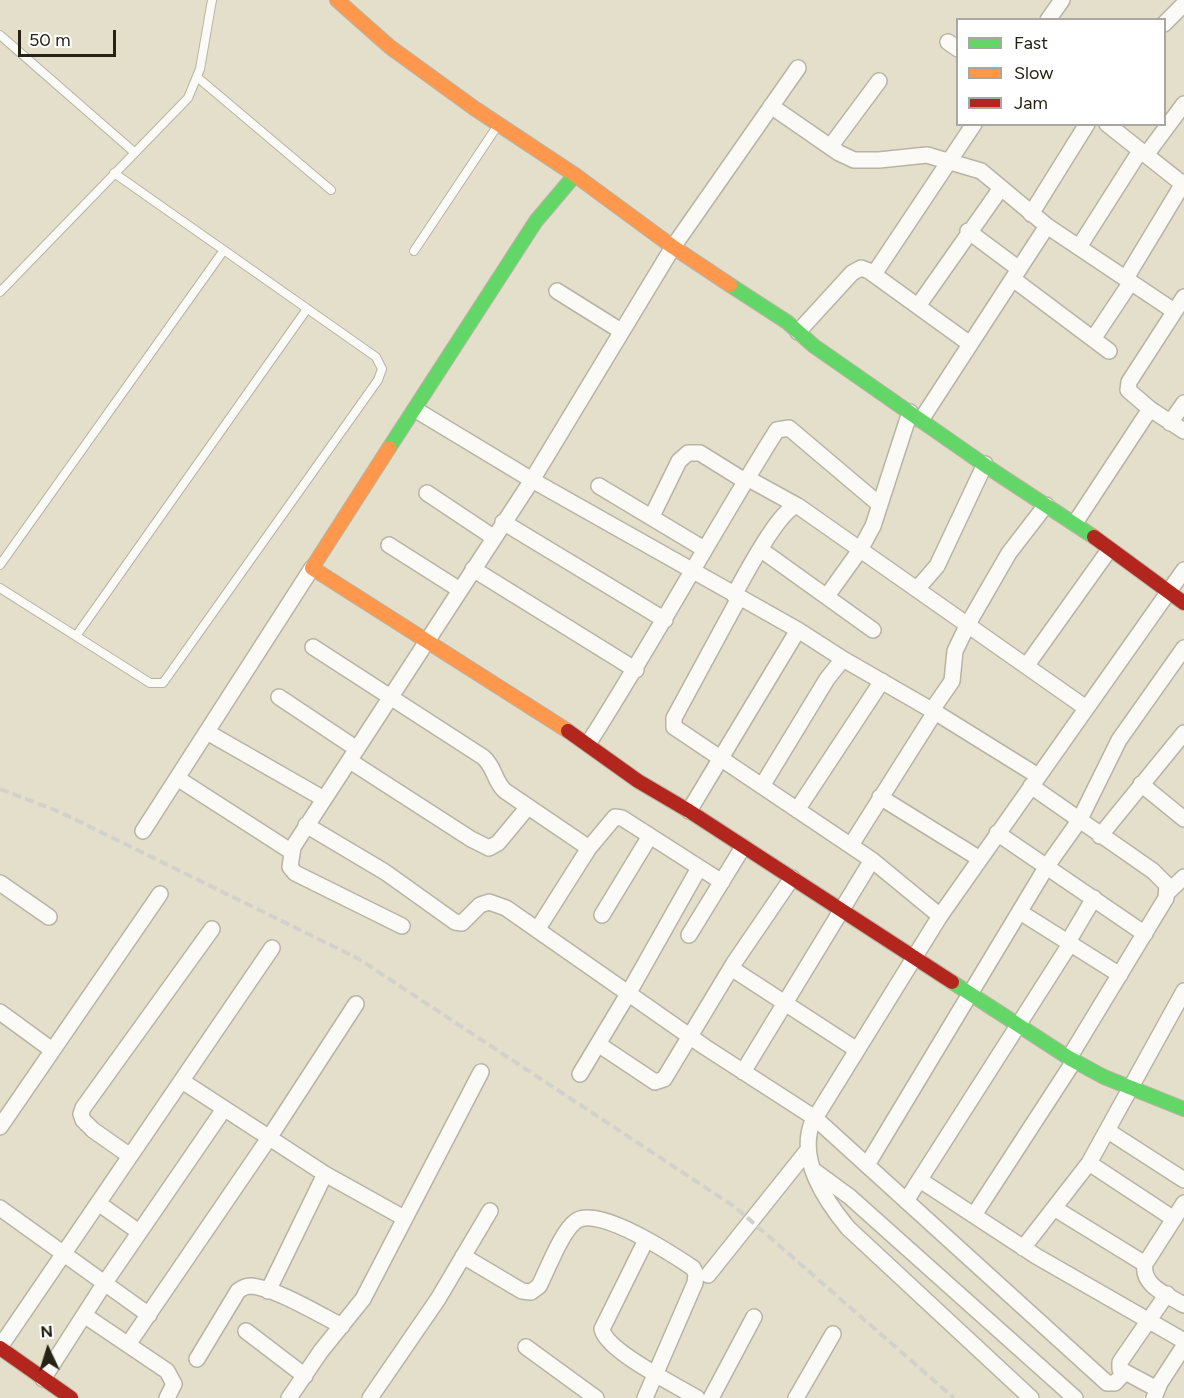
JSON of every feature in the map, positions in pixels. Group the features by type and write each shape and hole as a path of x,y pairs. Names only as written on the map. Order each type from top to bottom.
{"street":[{"path":"337,0 390,47 498,125 576,175 673,247 1075,524 1184,603"},
{"path":"1049,18 1062,0"},
{"path":"1166,22 1184,4"},
{"path":"402,926 295,873 290,867 292,852 306,825 393,697 472,569 532,480 673,247 798,68"},
{"path":"830,147 879,81"},
{"path":"1166,126 1184,104"},
{"path":"771,106 830,147 854,160 879,160 919,155 951,160 981,171 1047,226 1174,311"},
{"path":"874,274 973,126"},
{"path":"1093,339 1184,184 1109,126"},
{"path":"1079,247 1143,153 1166,126"},
{"path":"1031,214 1084,129"},
{"path":"143,831 536,221 576,175"},
{"path":"918,306 968,231 1001,188"},
{"path":"826,596 860,550 916,416 970,344 1047,226"},
{"path":"968,231 1109,351"},
{"path":"798,332 852,273 861,268 874,274 970,344"},
{"path":"557,291 621,331"},
{"path":"1184,297 1128,387 1129,393 1177,427 1184,403"},
{"path":"1075,524 1150,409"},
{"path":"416,410 532,480 798,630 933,711 1034,781 1079,821 1162,877 1168,892"},
{"path":"588,744 636,670 694,572 704,549 777,430 786,428 880,505"},
{"path":"652,516 679,461 688,453 700,453 796,505 1086,708"},
{"path":"917,589 937,566 985,464"},
{"path":"599,486 704,549"},
{"path":"427,493 493,537"},
{"path":"796,505 788,509 760,549 673,722 674,727 851,845 940,916"},
{"path":"851,845 952,681 955,651 968,624 1009,553 1046,505"},
{"path":"503,522 664,620"},
{"path":"389,545 460,590"},
{"path":"760,549 873,630"},
{"path":"1027,665 1109,550"},
{"path":"312,568 588,744 638,781 689,811 1071,1060 1133,1089 1184,1109"},
{"path":"472,569 636,670"},
{"path":"1031,1398 848,1228 830,1204 814,1170 807,1151 808,1134 815,1118 940,916 1184,570"},
{"path":"689,811 798,630"},
{"path":"313,646 483,757 491,764 501,787 589,848"},
{"path":"867,1165 1047,866 1079,821 1119,740 1184,648"},
{"path":"762,786 827,679 843,659"},
{"path":"797,810 882,681"},
{"path":"279,697 354,755 471,839 489,848 498,843 528,807"},
{"path":"207,732 324,799"},
{"path":"1100,836 1184,733"},
{"path":"177,778 292,852"},
{"path":"1141,784 1184,819"},
{"path":"880,797 980,859"},
{"path":"537,930 589,848 609,820 615,817 622,818 722,882"},
{"path":"306,825 385,872 455,922 462,923 480,905 489,902 506,908 691,1038 815,1118 1107,1383 1115,1383 1125,1372"},
{"path":"997,833 1145,934"},
{"path":"602,915 650,836"},
{"path":"689,935 743,847"},
{"path":"743,1072 872,860"},
{"path":"580,1074 699,867"},
{"path":"974,1215 1071,1060 1168,892 1184,877"},
{"path":"598,1044 660,1082 691,1038 732,968 792,878"},
{"path":"0,883 49,917"},
{"path":"0,1127 160,894"},
{"path":"906,1201 1069,943 1094,898"},
{"path":"1020,912 1120,975"},
{"path":"130,1156 86,1124 81,1114 82,1108 212,929"},
{"path":"71,1398 0,1348 272,948"},
{"path":"732,968 857,1050"},
{"path":"1023,1248 1089,1163 1133,1089 1184,992"},
{"path":"129,1343 269,1138 356,1004"},
{"path":"0,1012 52,1050"},
{"path":"289,1398 363,1299 481,1072"},
{"path":"182,1081 325,1174 404,1218"},
{"path":"43,1379 104,1284 224,1108"},
{"path":"1108,1131 1184,1180"},
{"path":"708,1275 807,1151"},
{"path":"1089,1163 1174,1219"},
{"path":"814,1170 850,1197 1075,1398"},
{"path":"268,1291 325,1174"},
{"path":"920,1180 1023,1248 1184,1341"},
{"path":"98,1203 140,1232"},
{"path":"1184,1203 1145,1264 1143,1272 1147,1281 1184,1305"},
{"path":"0,1208 149,1315"},
{"path":"1054,1208 1145,1264"},
{"path":"370,1398 438,1299 490,1211"},
{"path":"464,1256 522,1291 531,1292 539,1286 568,1229 585,1217 604,1220 646,1240 693,1268 696,1274 695,1282 645,1398"},
{"path":"646,1240 603,1329 604,1336 609,1343 697,1398"},
{"path":"197,1359 238,1291 252,1286 268,1291 342,1326"},
{"path":"1167,1294 1120,1362 1120,1369 1155,1394 1184,1346"},
{"path":"84,1315 129,1343 172,1377 174,1384 167,1398"},
{"path":"711,1398 754,1317"},
{"path":"246,1331 305,1376"},
{"path":"796,1398 833,1334"},
{"path":"526,1347 596,1398"}],"lane":[{"path":"0,292 188,98 198,77 212,0"},
{"path":"0,35 134,152"},
{"path":"198,77 331,190"},
{"path":"414,251 498,125"},
{"path":"0,588 150,683 159,685 168,679 380,374 381,365 376,357 114,173"},
{"path":"0,565 224,250"},
{"path":"76,636 307,309"}],"railway":[{"path":"0,789 60,812 359,959 735,1207 954,1398"}],"traffic: fast":[{"path":"389,448 536,221 575,175"},
{"path":"730,285 787,322 814,346 989,468 1094,537"},
{"path":"952,982 1069,1058 1104,1077 1184,1109"}],"traffic: slow":[{"path":"337,0 390,47 474,108 575,175 673,247 730,285"},
{"path":"389,448 312,568 568,731"}],"traffic: jam":[{"path":"1094,537 1184,603"},
{"path":"568,731 638,781 689,811 952,982"},
{"path":"0,1348 71,1398"}]}
